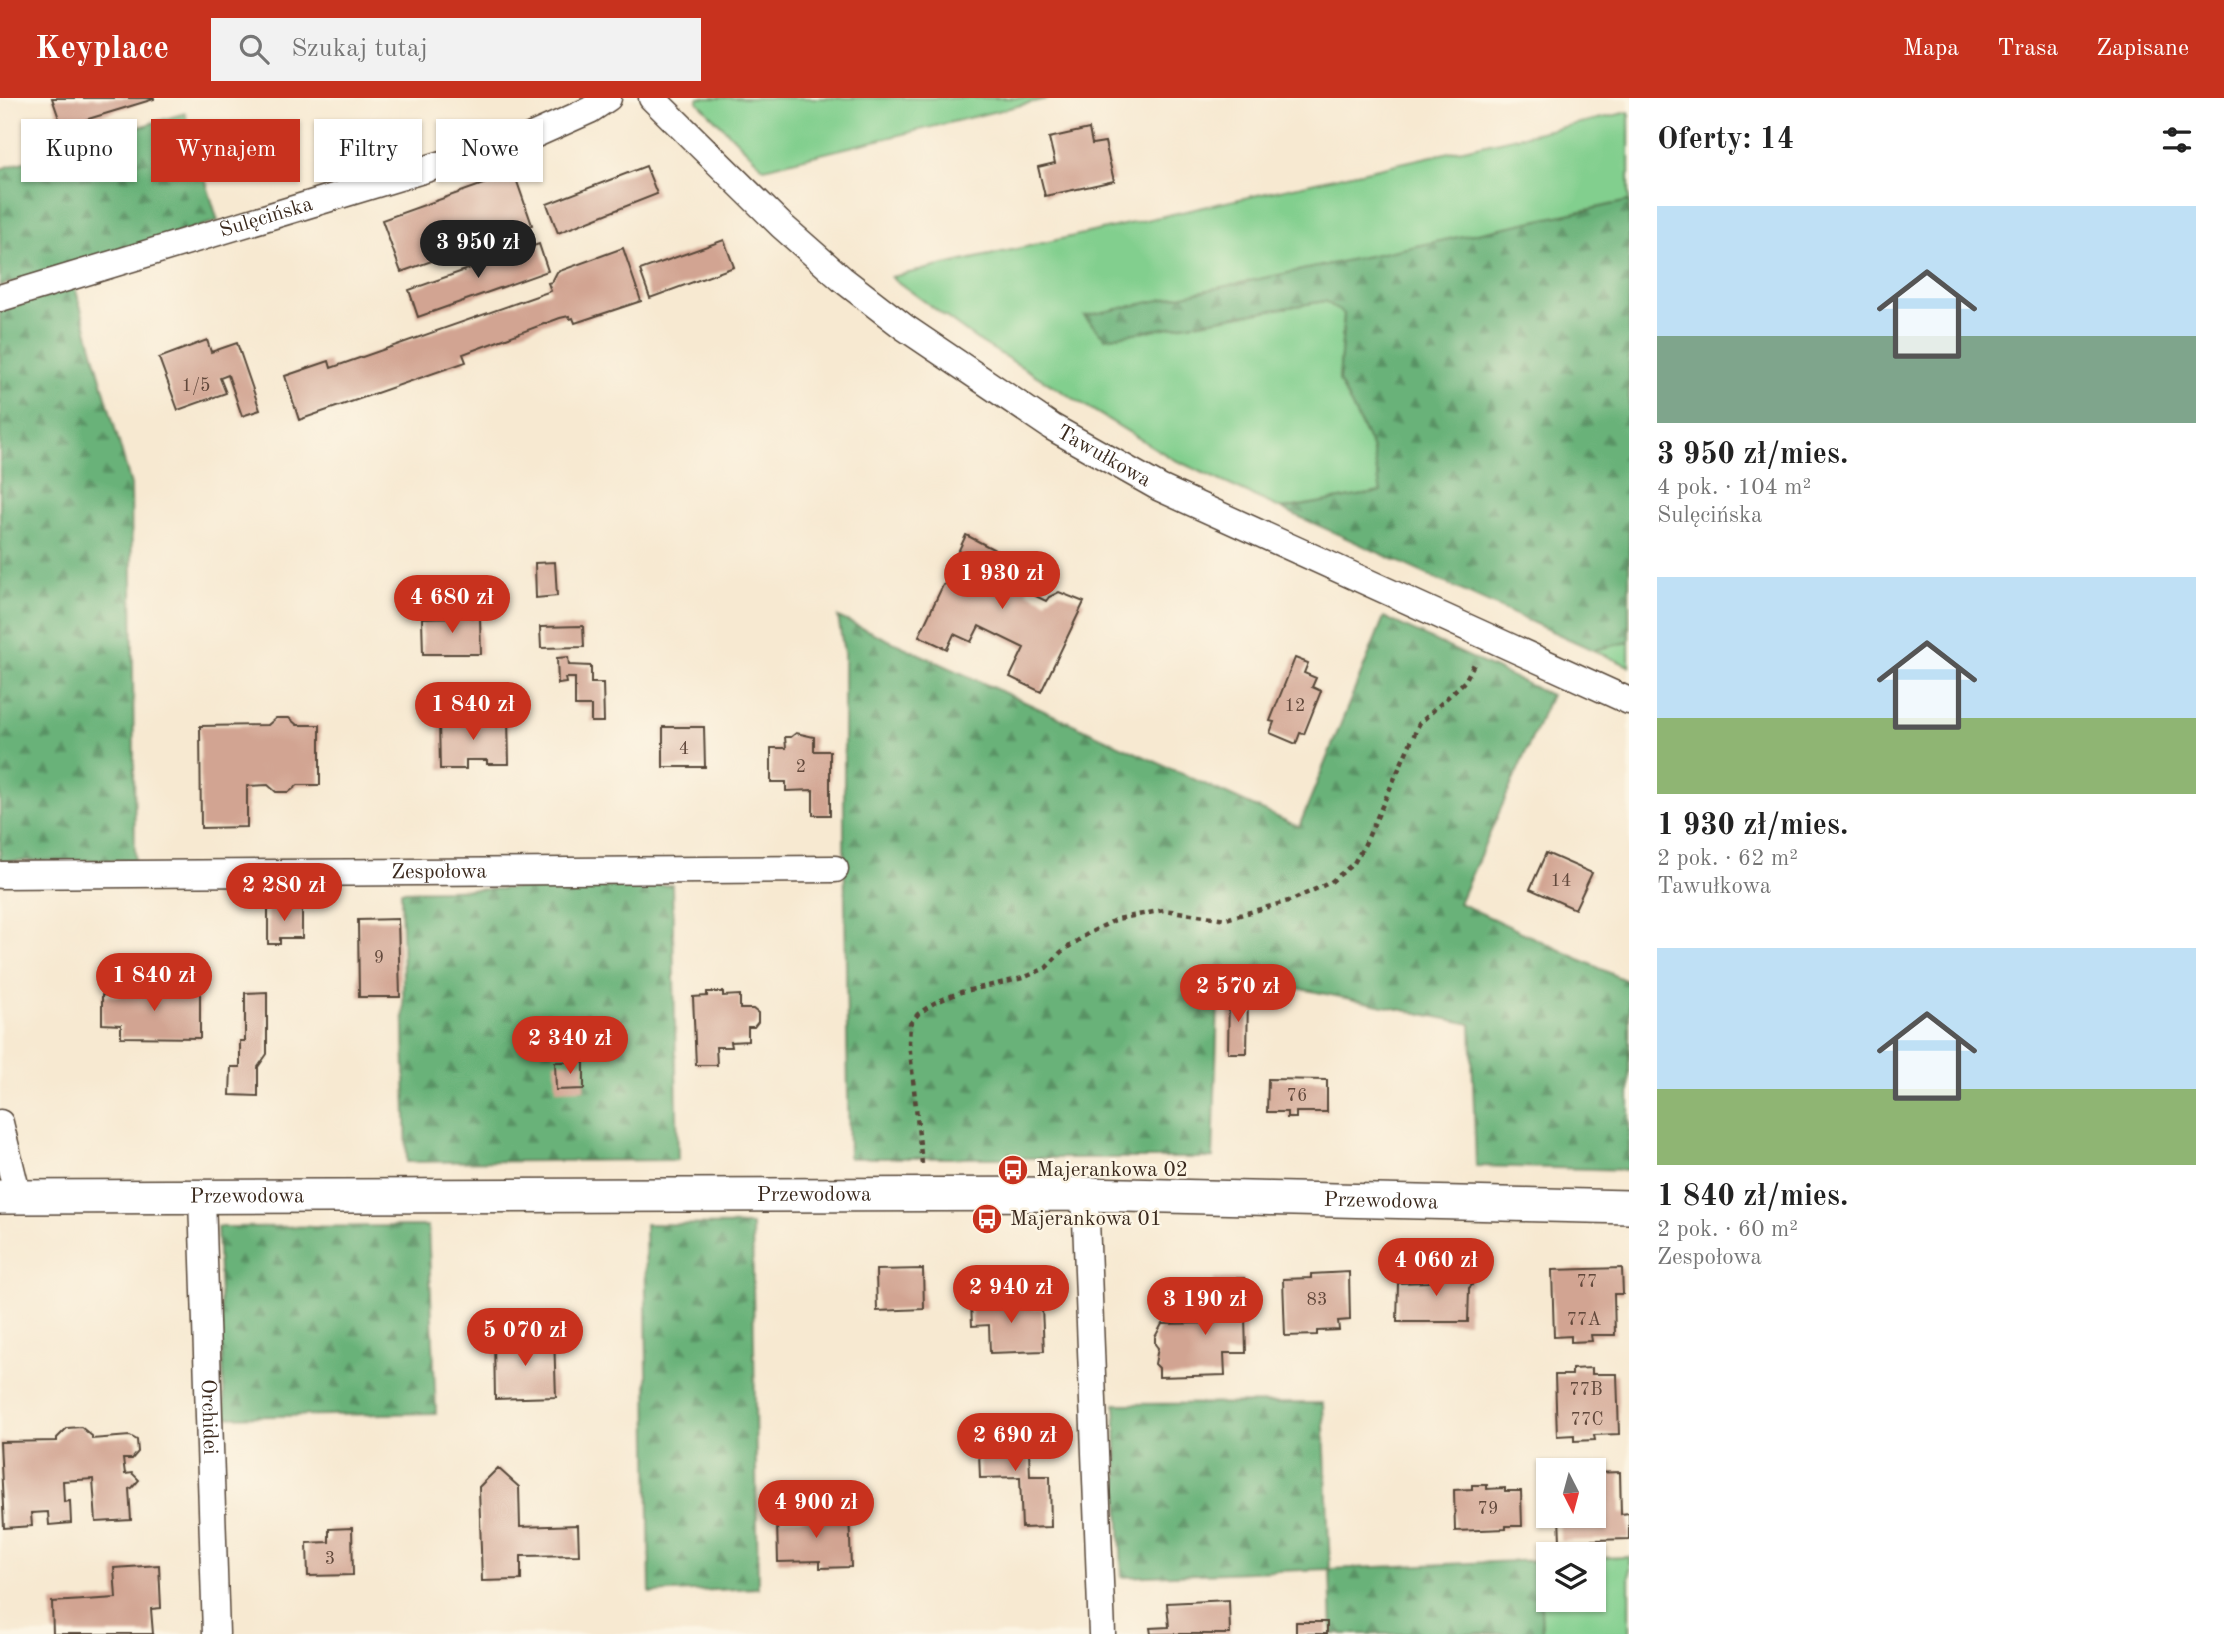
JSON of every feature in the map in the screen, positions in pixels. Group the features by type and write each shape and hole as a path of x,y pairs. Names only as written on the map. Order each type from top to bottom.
{"street":[{"name":"Sulęcińska","path":"0,298 525,139 590,110 608,98"},
{"name":"Tawułkowa","path":"652,98 782,226 842,279 914,334 1052,427 1160,488 1629,701"},
{"name":"Zespołowa","path":"0,875 835,869"},
{"path":"0,1123 9,1197"},
{"path":"1085,1194 1102,1634"},
{"name":"Przewodowa","path":"9,1197 1085,1194 1629,1207"},
{"name":"Orchidei","path":"202,1198 216,1634"}],"path":[{"path":"922,1164 909,1041 910,1024 918,1014 934,1003 961,992 1023,978 1046,968 1061,953 1089,933 1117,919 1164,910 1226,919 1292,900 1331,882 1354,863 1365,844 1419,724 1465,681 1487,638"}],"green space":[{"path":"699,98 1050,98 764,168 697,101"},
{"path":"1629,112 1629,201 1085,316 1105,338 1325,301 1344,314 1339,381 1372,447 1381,492 1282,509 1173,459 976,339 891,277"},
{"path":"185,113 187,119 165,119"},
{"path":"151,123 151,182 206,182 218,221 0,286 0,169 21,163 21,182 137,182 137,128"},
{"path":"1629,201 1629,642 1593,650 1282,509 1381,492 1372,447 1339,381 1344,314 1325,301 1105,338 1084,316"},
{"path":"75,287 131,485 135,860 0,861 0,311"},
{"path":"838,617 1299,827 1384,617 1551,695 1459,903 1629,982 1629,1170 1476,1166 1471,1024 1219,972 1213,1158 849,1158 844,653"},
{"path":"1629,642 1629,666 1593,650"},
{"path":"672,885 678,1160 407,1162 401,891"},
{"path":"645,1224 752,1225 758,1588 650,1593"},
{"path":"428,1226 436,1413 225,1417 217,1227"},
{"path":"1323,1403 1330,1569 1122,1577 1115,1404"},
{"path":"1629,1557 1629,1634 1542,1634 1541,1612 1606,1612 1606,1558"},
{"path":"1536,1560 1536,1612 1541,1612 1542,1634 1332,1634 1330,1569"}],"building":[{"path":"52,98 154,98 88,119 59,119"},
{"path":"1089,129 1092,144 1105,142 1114,181 1045,196 1038,167 1055,163 1049,138"},
{"path":"646,166 657,194 558,233 547,204"},
{"path":"489,182 517,182 532,225 401,272 382,220"},
{"path":"724,240 734,267 650,298 640,270"},
{"path":"539,244 548,271 418,317 409,290"},
{"path":"623,248 641,301 575,323 569,316 560,318 463,354 466,362 299,420 285,376 329,361 331,368 551,291 548,283 552,282 557,272"},
{"path":"207,340 211,352 237,343 260,410 242,416 228,375 220,378 226,393 178,410 159,358"},
{"path":"966,535 1024,565 1030,580 1027,592 1046,601 1059,592 1084,602 1041,692 1010,677 1024,648 979,626 971,642 954,634 947,649 919,636 943,585 951,582 954,576 951,567"},
{"path":"555,562 557,596 536,598 535,563"},
{"path":"459,610 469,610 469,617 480,618 481,654 423,654 422,618 459,617"},
{"path":"583,626 584,647 541,648 540,627"},
{"path":"568,657 569,665 591,666 591,683 603,683 604,722 591,722 591,706 575,706 575,678 565,678 566,683 558,684 557,658"},
{"path":"1295,658 1308,663 1304,673 1316,678 1312,687 1321,691 1304,734 1300,733 1296,744 1270,733 1274,722 1270,721"},
{"path":"276,718 289,718 297,725 320,725 320,785 298,785 289,792 276,792 268,785 247,786 247,827 201,828 200,726 268,725"},
{"path":"508,719 509,764 466,760 466,769 440,769 439,720"},
{"path":"663,727 704,727 705,767 663,767"},
{"path":"796,733 814,737 814,751 830,751 830,815 813,815 813,790 786,791 786,782 771,782 771,748 786,748 785,737"},
{"path":"1546,853 1592,873 1575,909 1530,889"},
{"path":"268,905 302,905 302,938 280,938 280,944 268,944"},
{"path":"398,919 400,997 359,997 358,920"},
{"path":"120,988 200,991 200,1038 121,1037 121,1025 102,1024 102,995 121,996"},
{"path":"267,992 267,1054 258,1067 258,1096 230,1095 231,1067 240,1067 240,1041 245,1041 245,993"},
{"path":"707,992 723,992 723,996 740,995 740,1009 753,1009 758,1013 758,1022 754,1027 748,1027 748,1041 731,1042 732,1047 716,1047 717,1065 696,1065 693,997 707,996"},
{"path":"1229,996 1248,996 1247,1053 1228,1053"},
{"path":"555,1062 584,1062 584,1089 556,1090"},
{"path":"1268,1079 1327,1080 1327,1112 1296,1112 1296,1118 1287,1118 1287,1112 1267,1112"},
{"path":"1447,1267 1468,1267 1472,1285 1469,1288 1468,1322 1397,1322 1398,1283 1429,1282"},
{"path":"1622,1268 1623,1294 1614,1294 1615,1335 1591,1335 1592,1341 1571,1342 1571,1336 1554,1337 1552,1270"},
{"path":"923,1269 924,1309 877,1311 876,1270"},
{"path":"1349,1272 1350,1320 1338,1321 1339,1330 1317,1331 1317,1335 1285,1336 1283,1279"},
{"path":"1244,1278 1246,1353 1224,1353 1225,1375 1159,1377 1159,1368 1155,1364 1158,1348 1155,1337 1162,1324 1215,1323 1214,1279"},
{"path":"1032,1300 1032,1308 1042,1308 1044,1351 990,1353 989,1325 972,1326 971,1302"},
{"path":"554,1336 556,1397 495,1399 494,1339"},
{"path":"1592,1368 1592,1374 1617,1374 1619,1434 1594,1435 1595,1440 1574,1441 1574,1435 1557,1436 1555,1375 1572,1375 1572,1369"},
{"path":"1011,1422 1012,1450 1029,1450 1030,1476 1050,1476 1051,1527 1022,1528 1020,1477 980,1478 978,1424"},
{"path":"81,1427 92,1439 130,1436 137,1440 138,1452 132,1459 123,1459 125,1474 132,1473 139,1480 129,1489 131,1520 96,1522 93,1479 63,1481 64,1502 70,1501 71,1523 49,1525 48,1512 31,1513 32,1526 4,1528 0,1442 57,1441 67,1428"},
{"path":"498,1468 519,1487 520,1527 578,1525 579,1555 521,1556 521,1580 482,1581 479,1487"},
{"path":"1620,1472 1621,1514 1629,1513 1629,1539 1560,1541 1559,1528 1606,1528 1606,1473"},
{"path":"1472,1485 1487,1485 1487,1489 1521,1491 1522,1526 1455,1531 1454,1490 1472,1489"},
{"path":"849,1512 851,1567 820,1568 820,1561 778,1562 777,1520 819,1518 818,1513"},
{"path":"352,1528 353,1575 308,1576 307,1543 329,1542 329,1529"},
{"path":"159,1565 161,1608 151,1609 153,1634 53,1634 52,1602 116,1598 114,1568"},
{"path":"1229,1600 1230,1634 1151,1634 1150,1628 1169,1627 1167,1603"},
{"path":"1296,1622 1327,1622 1327,1634 1296,1634"}],"place":[{"name":"Majerankowa 02","path":"1013,1170"},
{"name":"Majerankowa 01","path":"987,1219"}]}
